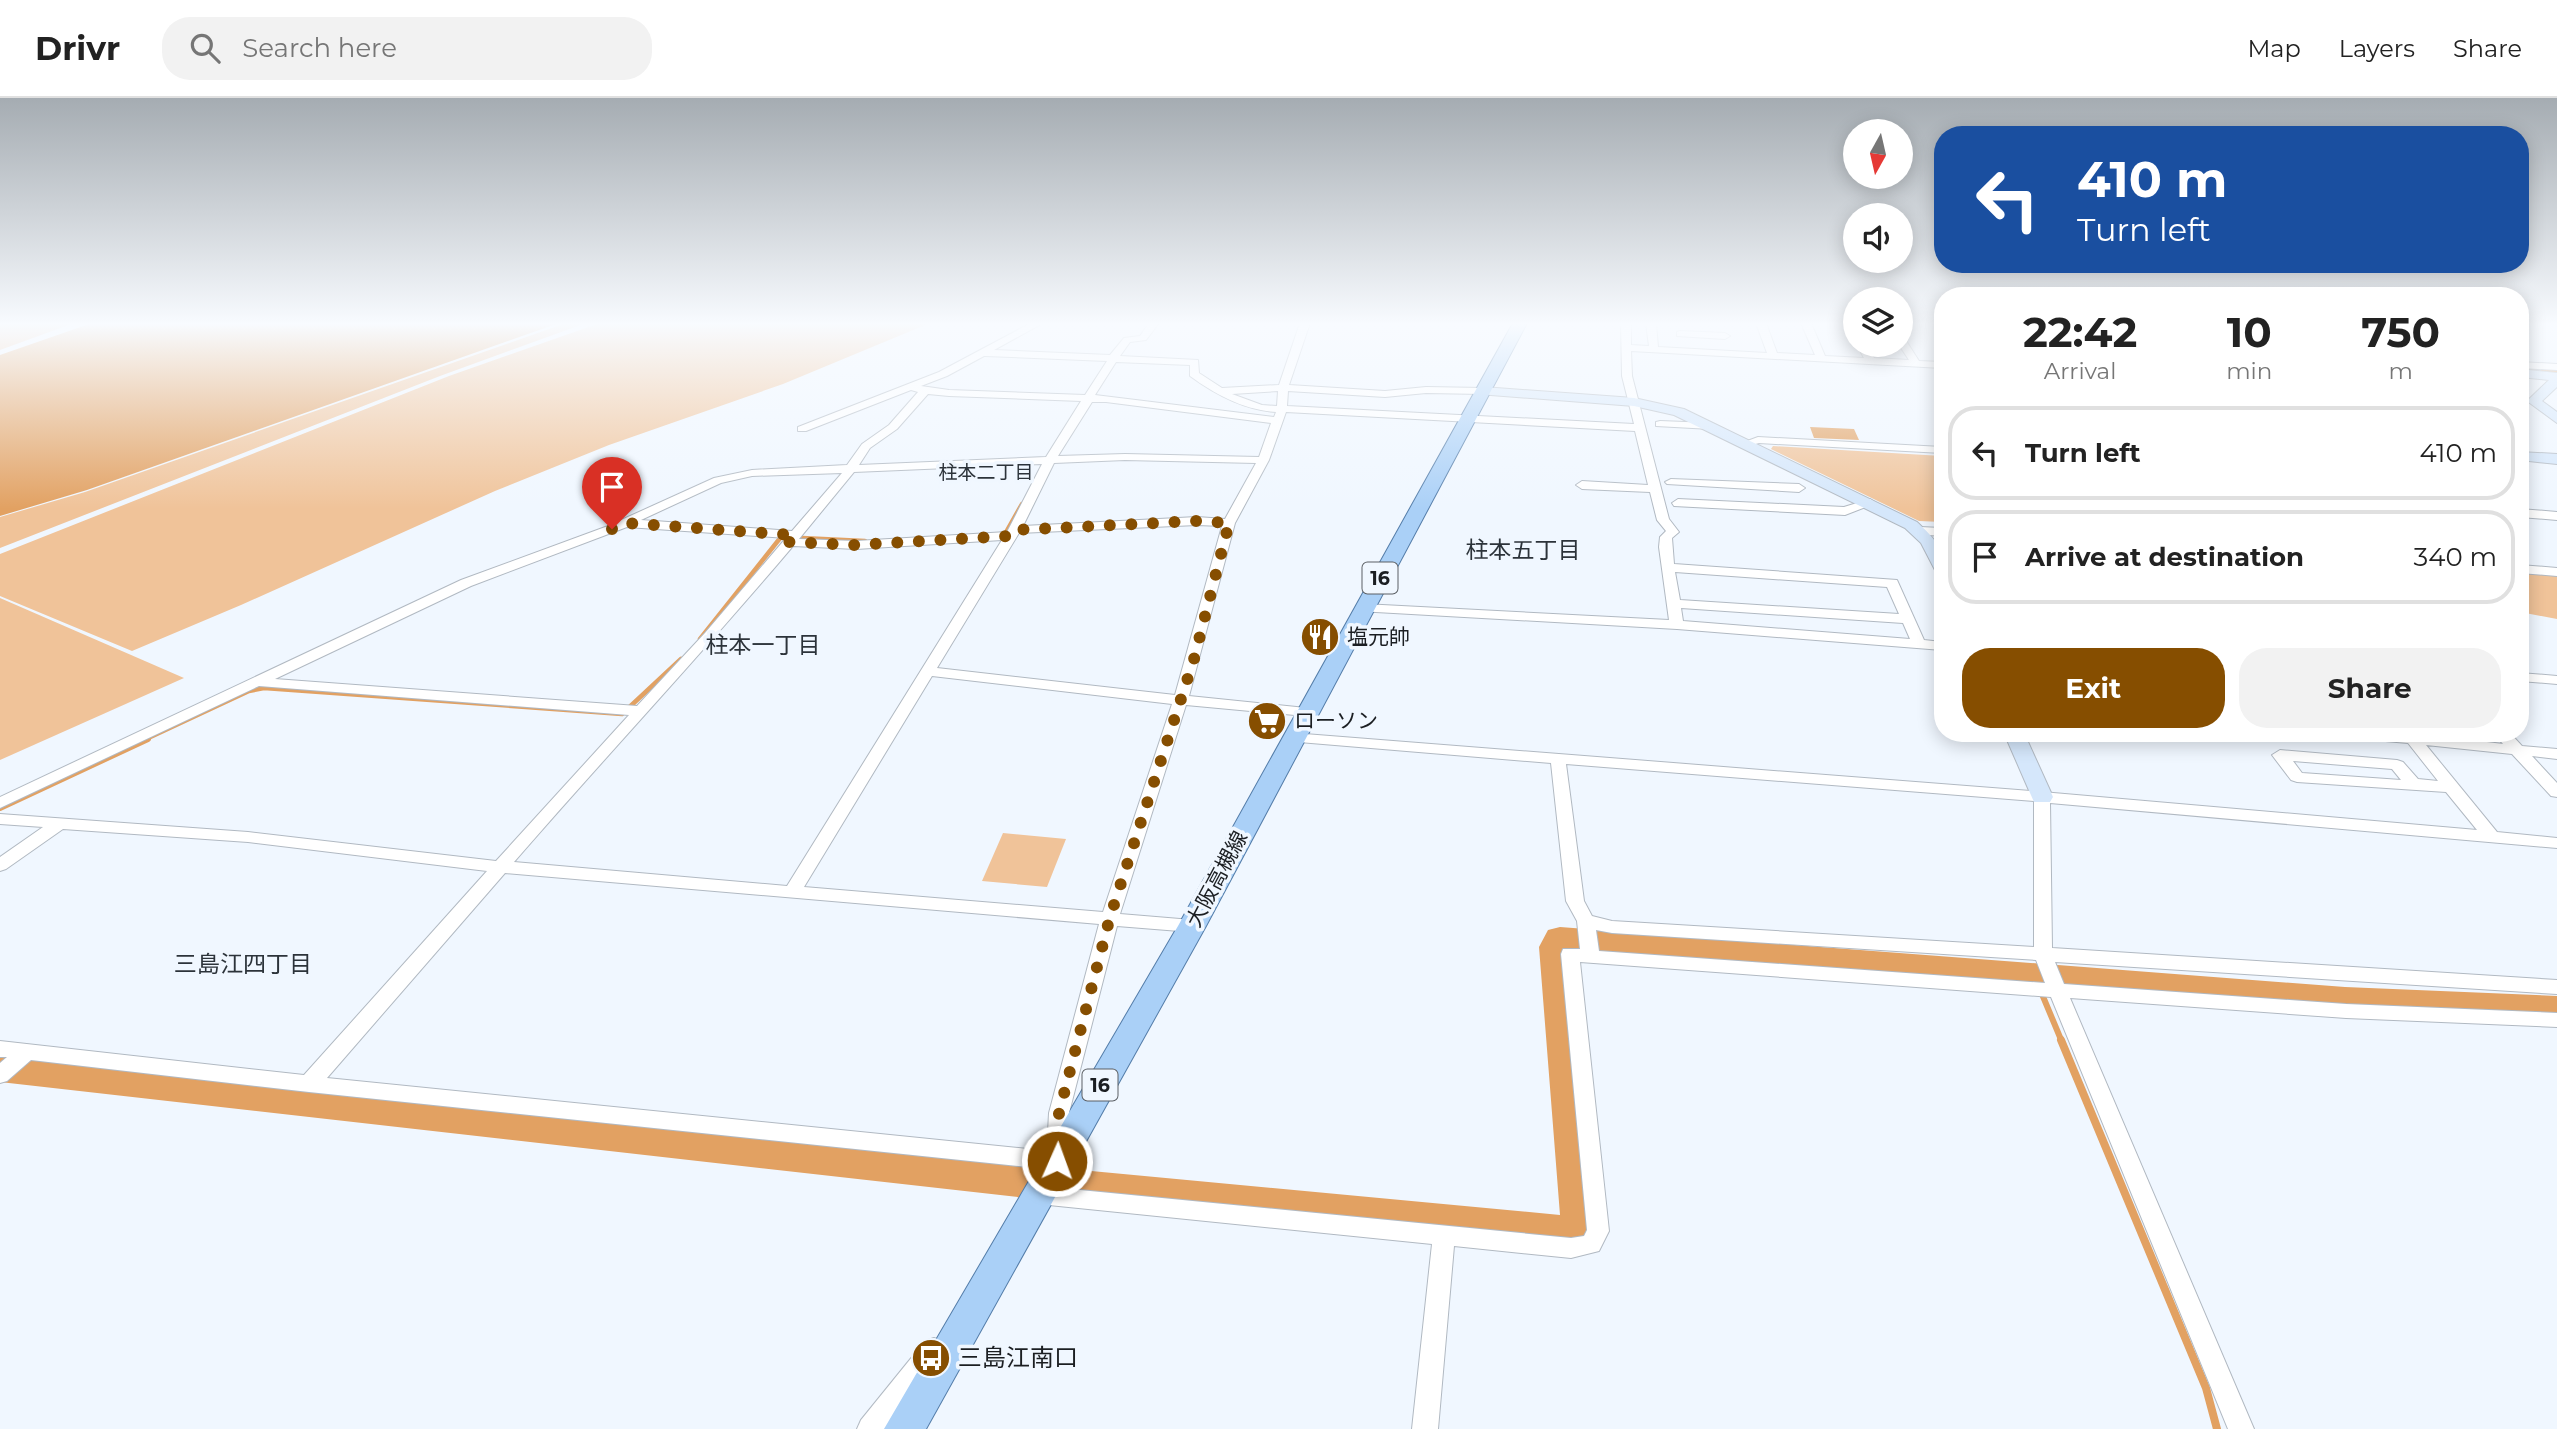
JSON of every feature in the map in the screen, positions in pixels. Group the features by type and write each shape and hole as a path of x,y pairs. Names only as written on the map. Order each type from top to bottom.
{"main road":[{"name":"大阪高槻線","path":"904,1429 1192,926 1486,385"}],"street":[{"path":"791,893 1013,533 1051,460 1097,385"},
{"path":"1212,385 1245,403 1282,409 1641,428"},
{"path":"0,1049 309,1084 1057,1161 1059,1113 1110,917 1194,659 1229,523 1263,460 1282,409 1284,385"},
{"path":"1629,385 1663,520 1673,532 1666,537 1665,547 1678,625"},
{"path":"2550,385 2534,401 2557,419"},
{"path":"802,429 910,386 925,391 1089,398 1278,421"},
{"path":"1221,391 1283,388 1385,394 1426,390 1483,391 1634,402 1669,409 1748,443 1870,503 1920,531 1934,551"},
{"path":"309,1084 500,867 710,636 850,470 866,446 893,427 925,391"},
{"path":"881,399 912,406"},
{"path":"2529,404 2537,404"},
{"path":"1660,424 1711,426"},
{"path":"1748,443 1758,440 1934,450"},
{"path":"0,803 466,583 625,523 730,478 752,473 1125,457 1263,460"},
{"path":"2529,457 2557,459"},
{"path":"1671,482 1799,488"},
{"path":"1582,485 1656,489"},
{"path":"1750,486 1756,506"},
{"path":"1678,503 1848,510 1870,503"},
{"path":"2529,514 2557,516"},
{"path":"625,523 856,545 1197,521 1229,523"},
{"path":"1920,531 1934,532"},
{"path":"1670,568 1892,583 1919,645"},
{"path":"2529,570 2557,572"},
{"path":"1674,604 1909,620"},
{"path":"1363,608 1678,625 1934,646"},
{"path":"926,671 1180,700 1299,725 1558,760 2042,797 2557,843"},
{"path":"2529,678 2557,680"},
{"path":"257,682 640,711"},
{"path":"2018,742 2042,797 2043,956 2055,991 2224,1382 2241,1429"},
{"path":"2415,742 2493,839"},
{"path":"2449,742 2557,754"},
{"path":"2509,742 2557,792"},
{"path":"2413,784 2398,765 2280,755 2297,777 2451,787"},
{"path":"1558,760 1575,901 1586,921 1590,957"},
{"path":"0,819 248,837 500,867 1192,926"},
{"path":"0,865 59,824"},
{"path":"0,849 18,850"},
{"path":"1586,921 1612,927 2557,987"},
{"path":"1039,1195 1571,1248 1591,1244 1598,1231 1570,954 2346,1011 2557,1020"},
{"path":"0,1075 27,1052"},
{"path":"1425,1429 1444,1236"},
{"path":"870,1429 995,1274"}],"shaded area":[{"path":"0,385 383,385 87,490 0,516"},
{"path":"389,385 417,385 0,548 0,517 85,492"},
{"path":"426,385 780,385 609,445 495,491 132,651 0,596 0,554"},
{"path":"1810,427 1854,429 1859,440 1814,438"},
{"path":"1773,446 1934,456 1934,522 1919,521 1771,449"},
{"path":"2529,573 2557,575 2557,619 2529,614"},
{"path":"0,598 184,678 0,760"},
{"path":"1003,833 1066,839 1047,887 982,881"}],"waterway":[{"path":"1000,534 1005,534 1022,504"},
{"path":"700,639 781,537 865,541"},
{"path":"144,740 249,691 264,688 622,714 681,659"},
{"path":"0,808 148,739"},
{"path":"0,1067 1070,1186 1574,1235 1582,1228 1556,947 1560,939 2345,1000 2557,1010"},
{"path":"2034,975 2062,1042"},
{"path":"2061,1040 2206,1388 2217,1429"}],"place":[{"name":"塩元帥","path":"1320,637"},
{"name":"ローソン","path":"1267,721"},
{"name":"三島江南口","path":"931,1358"}],"district":[{"name":"柱本二丁目","path":"986,472"},
{"name":"柱本五丁目","path":"1523,550"},
{"name":"柱本一丁目","path":"763,645"},
{"name":"三島江四丁目","path":"243,964"}],"route":[{"path":"612,529 625,523 794,535 788,542 856,545 1011,536 1015,530 1197,521 1229,523 1194,659 1110,917 1059,1113 1057,1161"}]}
